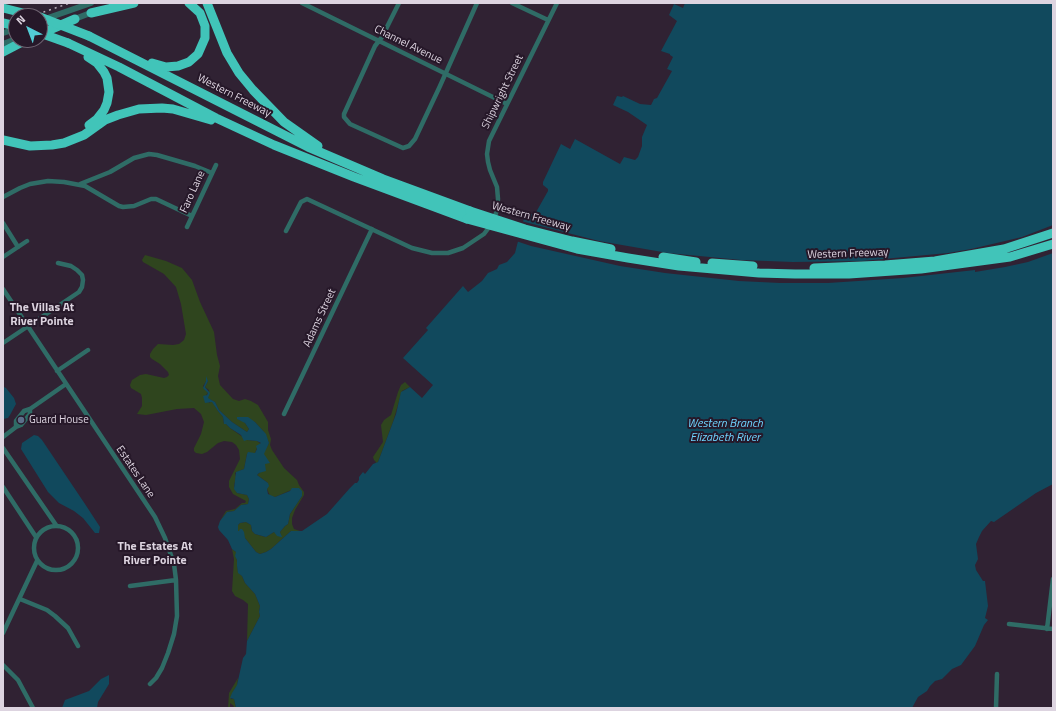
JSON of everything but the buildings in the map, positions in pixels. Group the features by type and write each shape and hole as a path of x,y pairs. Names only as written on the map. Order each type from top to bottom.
{"highway":[{"path":"90,14 134,3"},
{"path":"189,3 200,13"},
{"path":"92,37 118,46 152,63 166,67 178,66 194,58 204,44 206,32 196,3"},
{"path":"207,3 228,54 239,73 253,90 284,122 314,143 349,164"},
{"path":"48,30 75,19"},
{"name":"Western Freeway","path":"48,20 92,37 308,147 469,215 518,234 577,249 679,266 759,273 843,274 921,269 1010,256 1053,244"},
{"name":"Western Freeway","path":"48,36 68,43 119,67 231,125 298,155 447,213 469,215 612,249 697,262 761,267 812,268 935,261 1004,249 1053,233"},
{"path":"4,136 30,141 50,141 60,139 84,128 101,114 107,104 107,78 96,63 78,48"},
{"path":"4,136 20,145 30,146 64,143 79,137 105,120 134,110 151,108 182,111 231,125"}],"street":[{"path":"48,18 91,3"},
{"path":"75,19 121,3"},
{"name":"Channel Avenue","path":"302,3 507,104"},
{"path":"314,9 317,3"},
{"path":"399,3 382,37 375,46 344,114 345,120 352,125 403,148 412,143 446,73 477,3"},
{"path":"512,3 548,20"},
{"name":"Shipwright Street","path":"286,231 301,202 304,199 307,199 412,248 432,253 448,253 460,250 484,234 491,225 496,214 498,199 497,187 488,162 488,148 492,133 557,3"},
{"path":"80,184 110,172 134,158 149,154 182,162 212,173"},
{"name":"Faro Lane","path":"187,227 216,165"},
{"path":"3,197 20,188 38,182 56,181 80,184 90,188 119,206 134,206 151,199 156,199 192,216"},
{"path":"3,223 18,247"},
{"name":"Adams Street","path":"284,414 372,229"},
{"path":"3,257 27,241"},
{"path":"3,343 79,292 82,287 82,275 77,270 66,264 58,263"},
{"name":"Estates Lane","path":"3,289 161,528 174,564 177,616 174,634 168,653 162,668 150,684"},
{"path":"57,371 88,350"},
{"path":"3,437 16,427 22,425 30,414 30,409 66,384"},
{"path":"3,448 56,525"},
{"path":"3,487 36,537"},
{"path":"56,525 66,528 74,535 78,545 77,555 74,560 66,568 56,570 46,568 37,561 33,550 36,537 42,530 56,525"},
{"path":"3,633 37,561"},
{"path":"1047,629 1053,579"},
{"path":"130,586 176,580"},
{"path":"20,598 47,610 56,616 68,628 78,646"},
{"path":"1009,624 1053,629"},
{"path":"3,665 18,680 33,708"},
{"path":"996,708 997,674"}],"green space":[{"path":"145,255 166,261 182,268 192,280 200,302 214,332 220,366 218,376 220,385 233,399 239,401 245,399 258,405 268,422 268,430 271,439 270,445 272,450 284,468 297,480 304,492 304,495 292,518 294,529 300,531 291,531 266,552 260,554 256,552 238,531 238,525 246,522 251,525 252,531 255,534 266,537 274,532 281,536 280,532 288,524 290,514 302,496 296,488 275,497 270,496 267,489 268,483 257,475 265,468 263,454 269,443 264,432 255,422 237,417 245,423 249,429 247,432 232,422 219,410 215,402 207,398 209,403 212,401 223,417 224,424 247,440 257,441 261,444 255,453 247,454 244,469 235,473 236,477 234,486 237,493 247,495 249,499 248,504 241,505 234,511 227,512 220,521 226,511 235,509 246,501 233,494 229,487 229,481 240,459 239,450 236,445 232,442 224,441 218,443 207,452 202,454 196,453 194,448 201,434 204,422 201,414 194,408 177,409 146,415 137,414 142,406 142,398 141,394 131,388 130,385 132,380 140,375 146,374 164,378 167,377 169,375 168,372 150,357 150,354 158,344 179,344 184,340 186,334 181,304 176,287 164,274 143,262 142,260","holes":["207,380 208,381 205,387 209,390 207,398 206,395 208,393 203,386"]},
{"path":"405,382 410,387 402,391 393,422 378,462 375,464 376,462 373,457 383,442 381,425 384,420 391,415 398,392 401,385"},
{"path":"232,549 236,552 238,572 255,594 260,606 260,616 247,641 248,604 235,596 232,591 234,559"},
{"path":"238,678 237,686 231,699 234,699 236,708 233,708 234,706 230,703 230,708 228,708 229,693"}],"water":[{"name":"Western Branch Elizabeth River","path":"685,3 1053,3 1053,484 1036,493 994,522 991,521 979,537 976,544 978,559 975,565 976,570 983,581 985,581 988,606 985,618 988,620 984,625 975,646 961,665 952,669 942,679 935,681 927,691 918,697 912,708 236,708 234,699 230,698 237,685 243,658 246,654 247,641 260,616 260,606 255,594 245,583 242,576 238,573 237,560 235,556 236,552 232,549 228,540 218,527 220,521 227,512 234,511 241,505 248,504 249,499 247,495 237,493 234,489 236,472 244,469 248,452 255,453 257,449 256,446 261,443 257,441 244,441 241,435 224,424 223,417 212,402 205,403 203,396 207,395 208,393 203,388 206,381 206,376 208,381 205,387 210,393 208,398 215,402 219,410 232,422 247,432 249,429 245,423 237,419 237,417 248,417 266,434 269,443 264,454 270,463 265,464 266,471 257,475 268,483 268,494 275,497 290,491 292,488 299,488 302,491 302,496 290,514 288,524 280,532 282,537 277,536 274,532 266,537 255,534 252,531 251,525 246,522 238,525 238,531 242,529 245,538 256,552 260,554 271,549 291,531 302,531 327,514 350,488 357,483 363,472 365,474 373,464 378,462 396,414 401,392 410,387 422,398 433,385 403,358 428,330 426,328 463,286 468,292 482,281 488,273 497,269 499,265 507,262 515,253 525,214 535,214 548,191 548,189 543,185 543,182 561,144 570,149 575,139 620,164 624,157 635,160 638,157 642,146 642,137 647,125 628,112 613,105 617,96 623,96 640,104 651,105 654,99 657,98 672,71 667,69 673,57 670,54 661,51 677,21 669,15 674,4 683,8"},
{"path":"4,387 14,398 16,404 8,418 3,419 3,388"},
{"path":"34,435 38,436 42,440 85,504 100,527 99,533 95,533 83,518 59,503 48,492 21,449 22,443"},
{"path":"109,675 109,684 98,702 97,708 62,708 65,700 89,691 101,679"}],"pier":[{"path":"521,221 599,241 668,253 741,260 793,262 862,261 948,253 1022,237 1053,225 1053,253 1028,262 975,272 975,270 903,278 828,283 739,281 665,273 620,266 531,246 516,241"}],"railway":[{"path":"48,11 70,3"},
{"path":"3,26 8,24"}],"place":[{"name":"Guard House","path":"21,420"}],"district":[{"name":"The Villas At River Pointe","path":"42,315"},
{"name":"The Estates At River Pointe","path":"155,554"}]}
